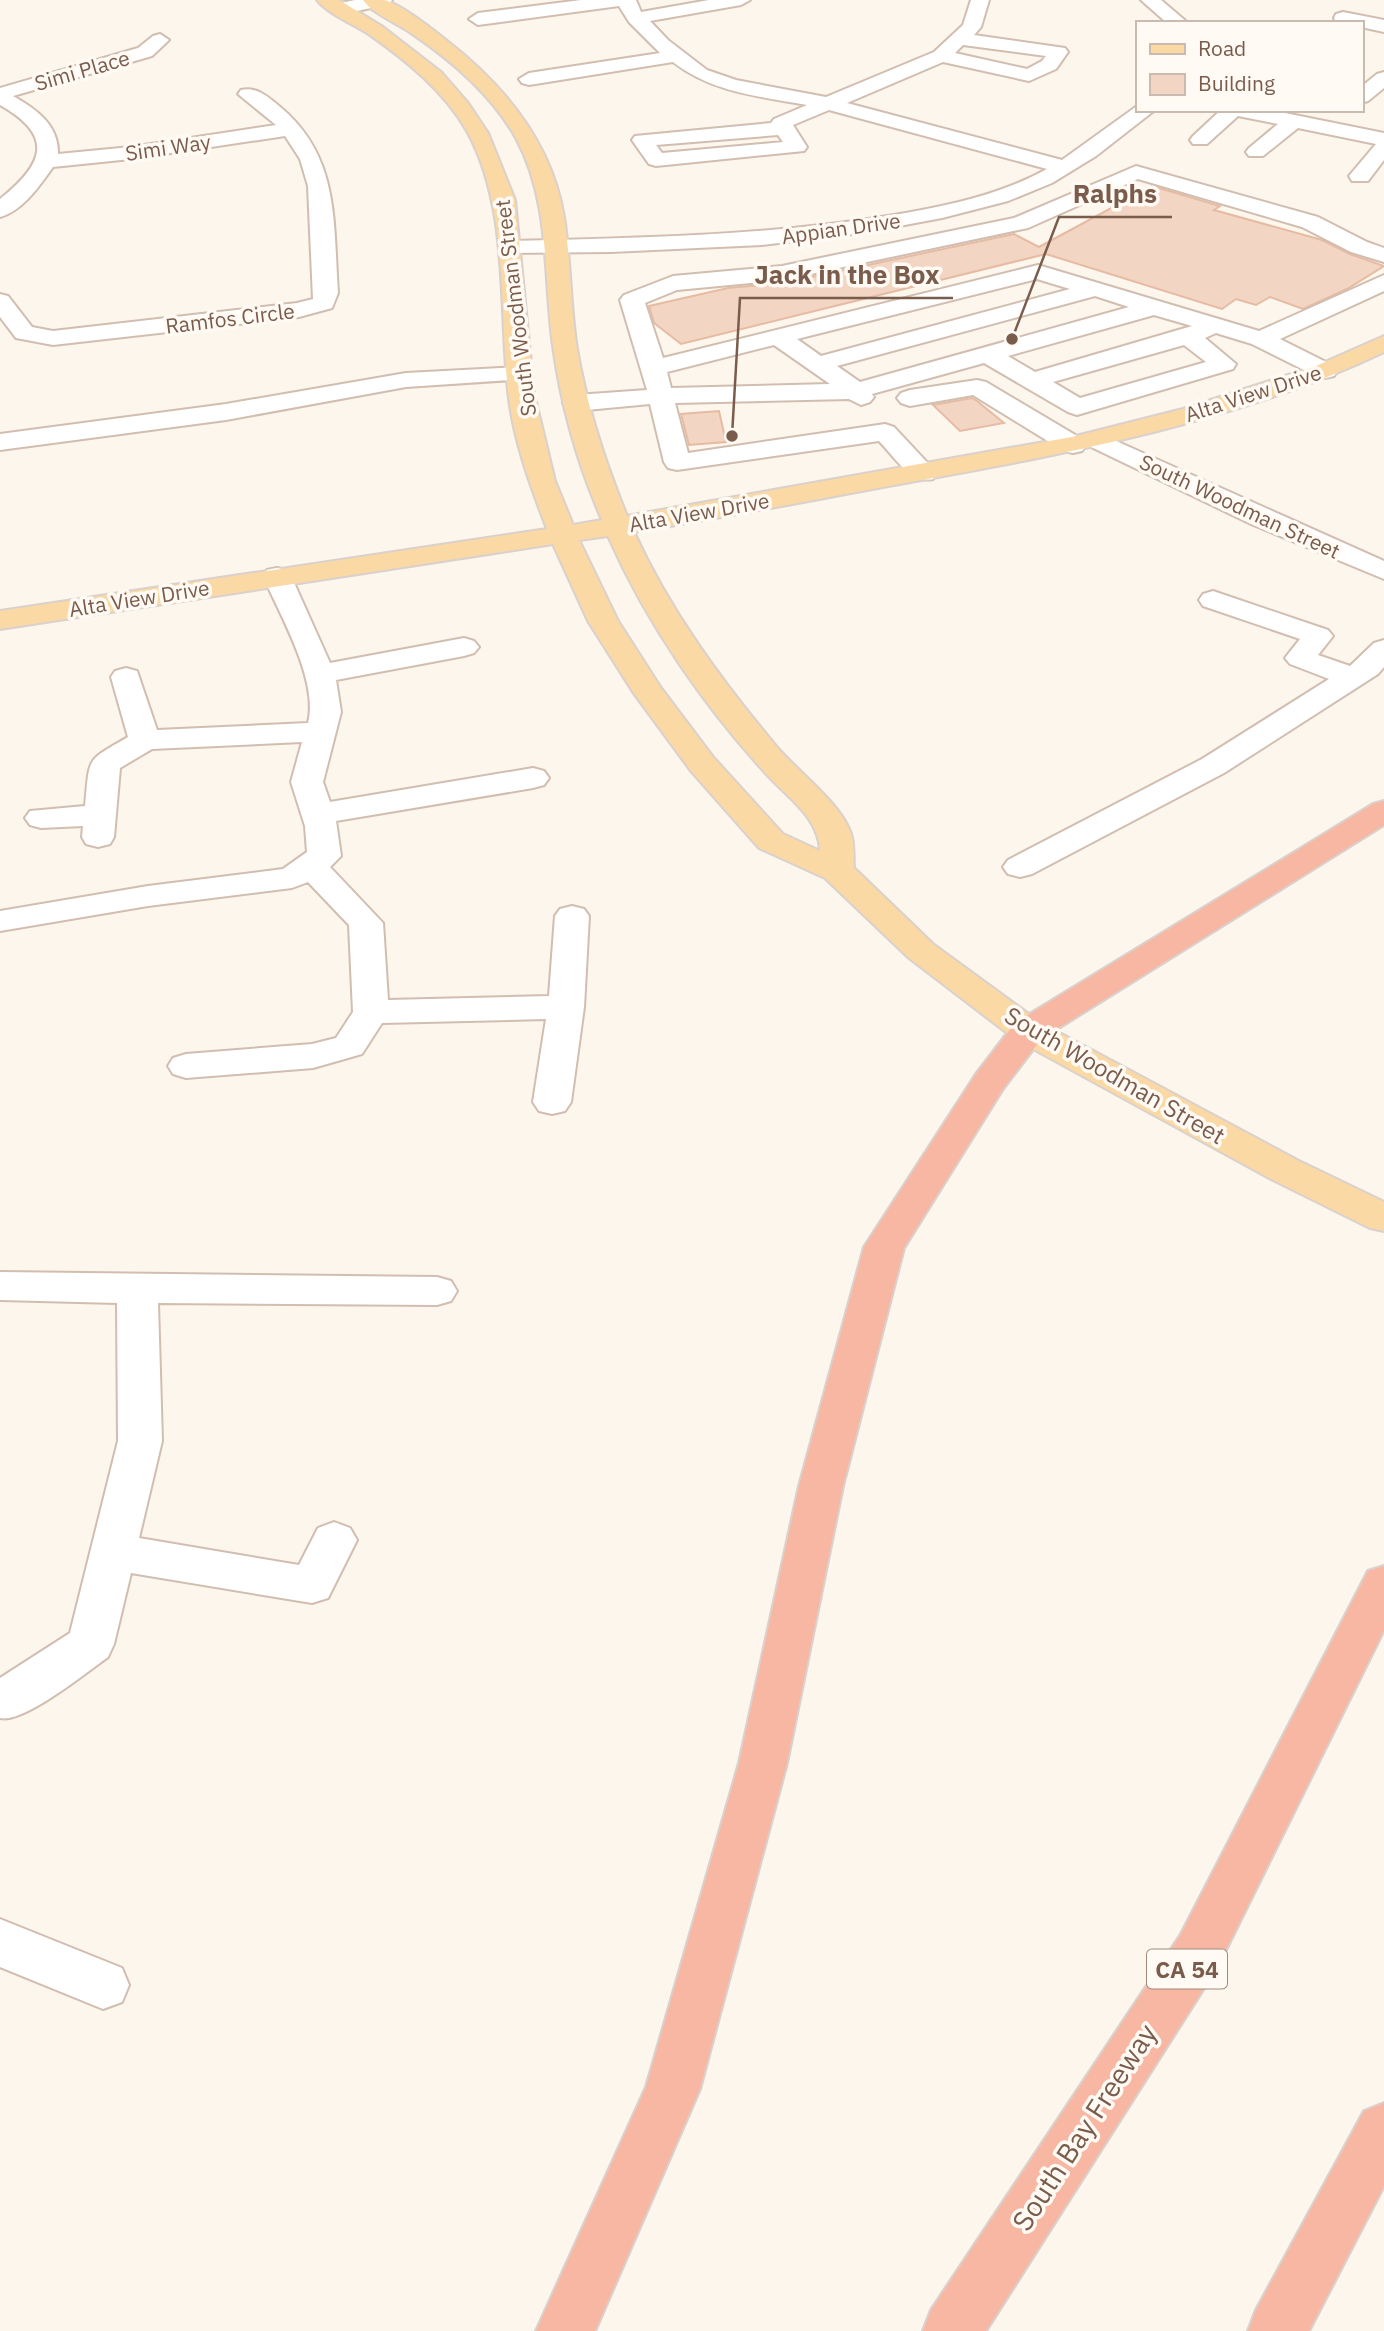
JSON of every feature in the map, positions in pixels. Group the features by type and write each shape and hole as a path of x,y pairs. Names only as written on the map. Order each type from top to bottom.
{"highway":[{"path":"565,2331 673,2089 762,1763 821,1486 884,1247 989,1082 1028,1031 1384,811"},
{"name":"South Bay Freeway","path":"951,2331 1199,1951 1384,1584"},
{"path":"1278,2331 1384,2130"}],"main road":[{"name":"South Woodman Street","path":"377,0 449,52 499,101 527,142 543,174 550,197 565,346 583,433 618,526 655,600 716,693 834,831 837,871"},
{"name":"South Woodman Street","path":"335,4 424,68 461,107 478,133 504,200 520,394 542,481 563,535 603,621 648,691 702,764 771,841 837,871 921,951 1028,1031 1285,1170 1384,1218"},
{"name":"Alta View Drive","path":"0,620 618,526 1085,442 1192,414 1325,371 1384,344"}],"street":[{"path":"335,4 377,0"},
{"path":"478,19 741,0"},
{"path":"784,128 642,140 656,160 797,147 781,123 941,56 971,27 980,0"},
{"path":"1150,0 1176,21"},
{"path":"629,6 676,56 700,74 732,85 824,103 1064,167"},
{"path":"1343,18 1358,21"},
{"path":"1363,22 1384,26"},
{"path":"941,56 1029,75 1049,65 1058,52 959,39"},
{"name":"Simi Place","path":"0,95 145,52 160,40"},
{"path":"529,79 676,56"},
{"path":"1363,67 1384,71"},
{"path":"1363,95 1384,78"},
{"name":"Ramfos Circle","path":"0,301 24,333 53,338 299,310 324,303 326,293 317,177 312,160 289,129 263,102 248,94"},
{"path":"0,95 26,111 43,130 48,150 35,181 0,210"},
{"name":"Appian Drive","path":"510,248 739,241 856,228 985,200 1031,185 1064,167 1141,112"},
{"path":"1200,139 1234,112"},
{"path":"1247,112 1384,139"},
{"path":"1324,127 1342,112"},
{"path":"1256,152 1294,121"},
{"name":"Simi Way","path":"46,160 131,153 289,129"},
{"path":"1360,176 1384,147"},
{"path":"886,432 677,463 654,368 632,300 673,283 782,273 1020,223 1136,172 1310,222 1359,247 1384,256"},
{"path":"654,368 1038,272 1261,339 1325,371"},
{"path":"1261,339 1384,282"},
{"path":"818,364 1096,289"},
{"path":"576,403 661,396 862,398 987,354 1155,307"},
{"path":"1031,380 1216,325"},
{"path":"987,354 1077,407 1224,363 1188,335"},
{"path":"778,337 862,398 886,432 924,473"},
{"path":"0,442 97,440 226,412 406,380 518,374"},
{"name":"South Woodman Street","path":"862,398 977,387 1085,442 1384,571"},
{"path":"0,921 148,896 292,878 324,856 317,814 307,782 318,732 326,712 320,674 277,576"},
{"path":"1213,600 1318,636 1300,657 1353,677"},
{"path":"320,674 464,647"},
{"path":"1020,867 1213,766 1367,668 1384,649"},
{"path":"126,677 145,740"},
{"path":"41,818 99,826 105,764 145,740 318,732"},
{"path":"317,814 533,778"},
{"path":"186,1066 313,1056 349,1046 371,1012 366,923 310,865"},
{"path":"552,1102 566,1007 572,916"},
{"path":"371,1012 566,1007"},
{"path":"0,1286 438,1292"},
{"path":"2,1706 91,1644 140,1441 137,1289"},
{"path":"113,1552 312,1585 334,1540"},
{"path":"0,1943 103,1985"}],"building":[{"path":"1152,186 1220,206 1214,210 1322,240 1384,266 1347,289 1303,309 1270,297 1256,305 1236,299 1222,309 1046,254 681,344 654,323 649,306 728,288 783,283 1014,234 1039,247"},
{"path":"972,398 1004,423 960,431 933,405"},
{"path":"719,411 726,442 689,445 681,414"}],"place":[{"name":"Ralphs","path":"1012,339"},
{"name":"Jack in the Box","path":"732,436"}]}
